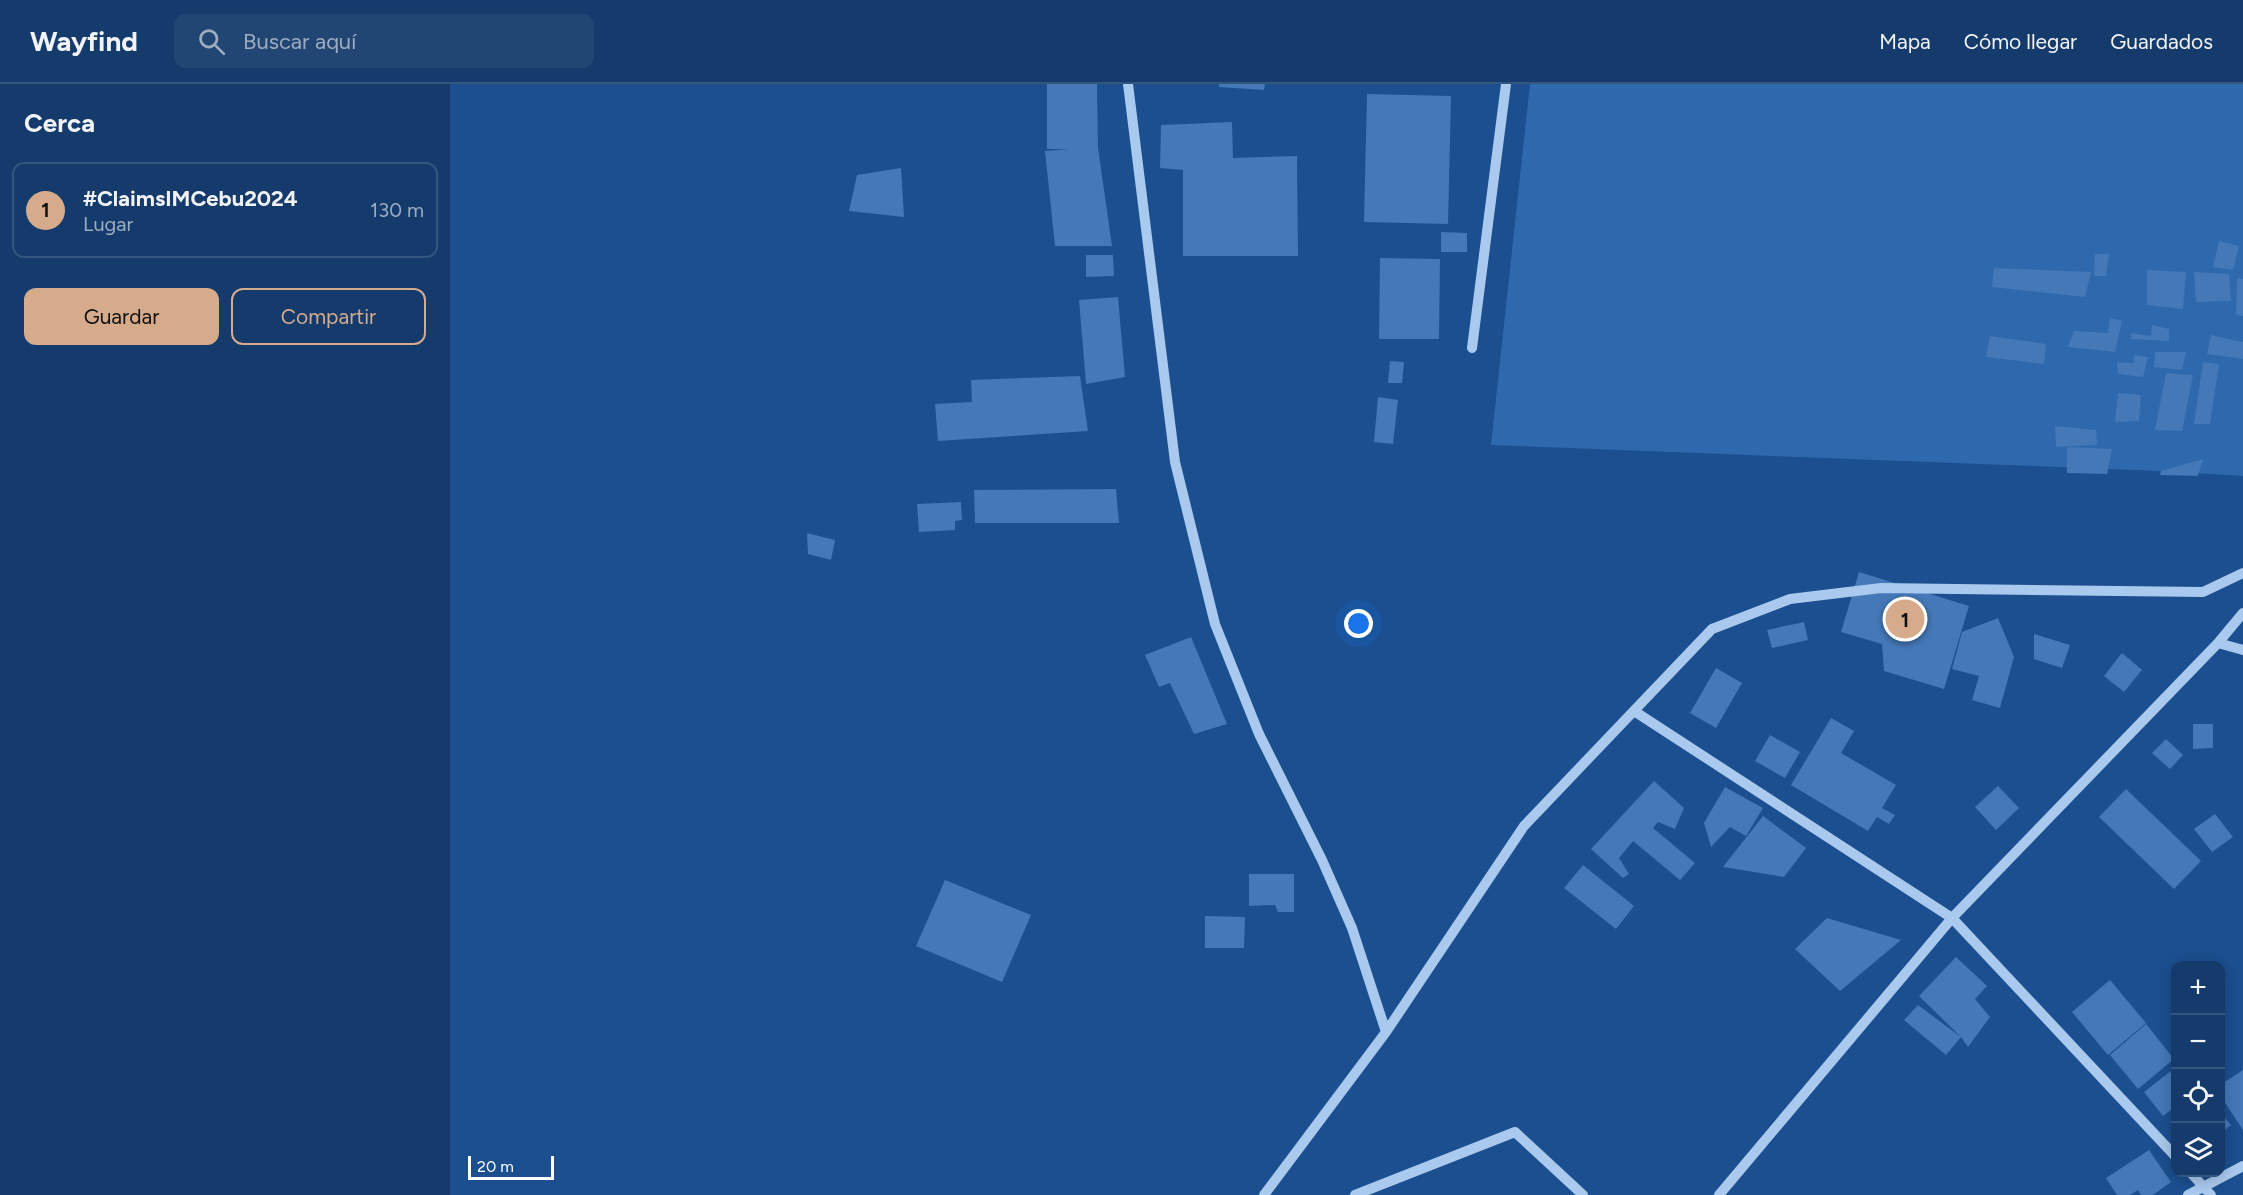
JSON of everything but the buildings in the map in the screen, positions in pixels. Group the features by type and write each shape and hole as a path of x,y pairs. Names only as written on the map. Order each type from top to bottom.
{"street":[{"path":"1128,84 1175,462 1215,624 1259,734 1322,860 1352,928 1386,1032"},
{"path":"1472,348 1506,84"},
{"path":"1264,1195 1386,1032 1524,826 1712,629 1790,599 1881,588 2202,592 2243,573"},
{"path":"1719,1195 1952,918 2218,643 2243,613"},
{"path":"2218,643 2243,650"},
{"path":"1634,711 1952,918 2171,1153"},
{"path":"1355,1195 1515,1132 1583,1195"},
{"path":"2188,1195 2243,1166"},
{"path":"2194,1177 2211,1195"}],"shaded area":[{"path":"1530,84 2243,84 2243,476 1491,445"}],"place":[{"name":"#ClaimsIMCebu2024","path":"1905,619"}]}
